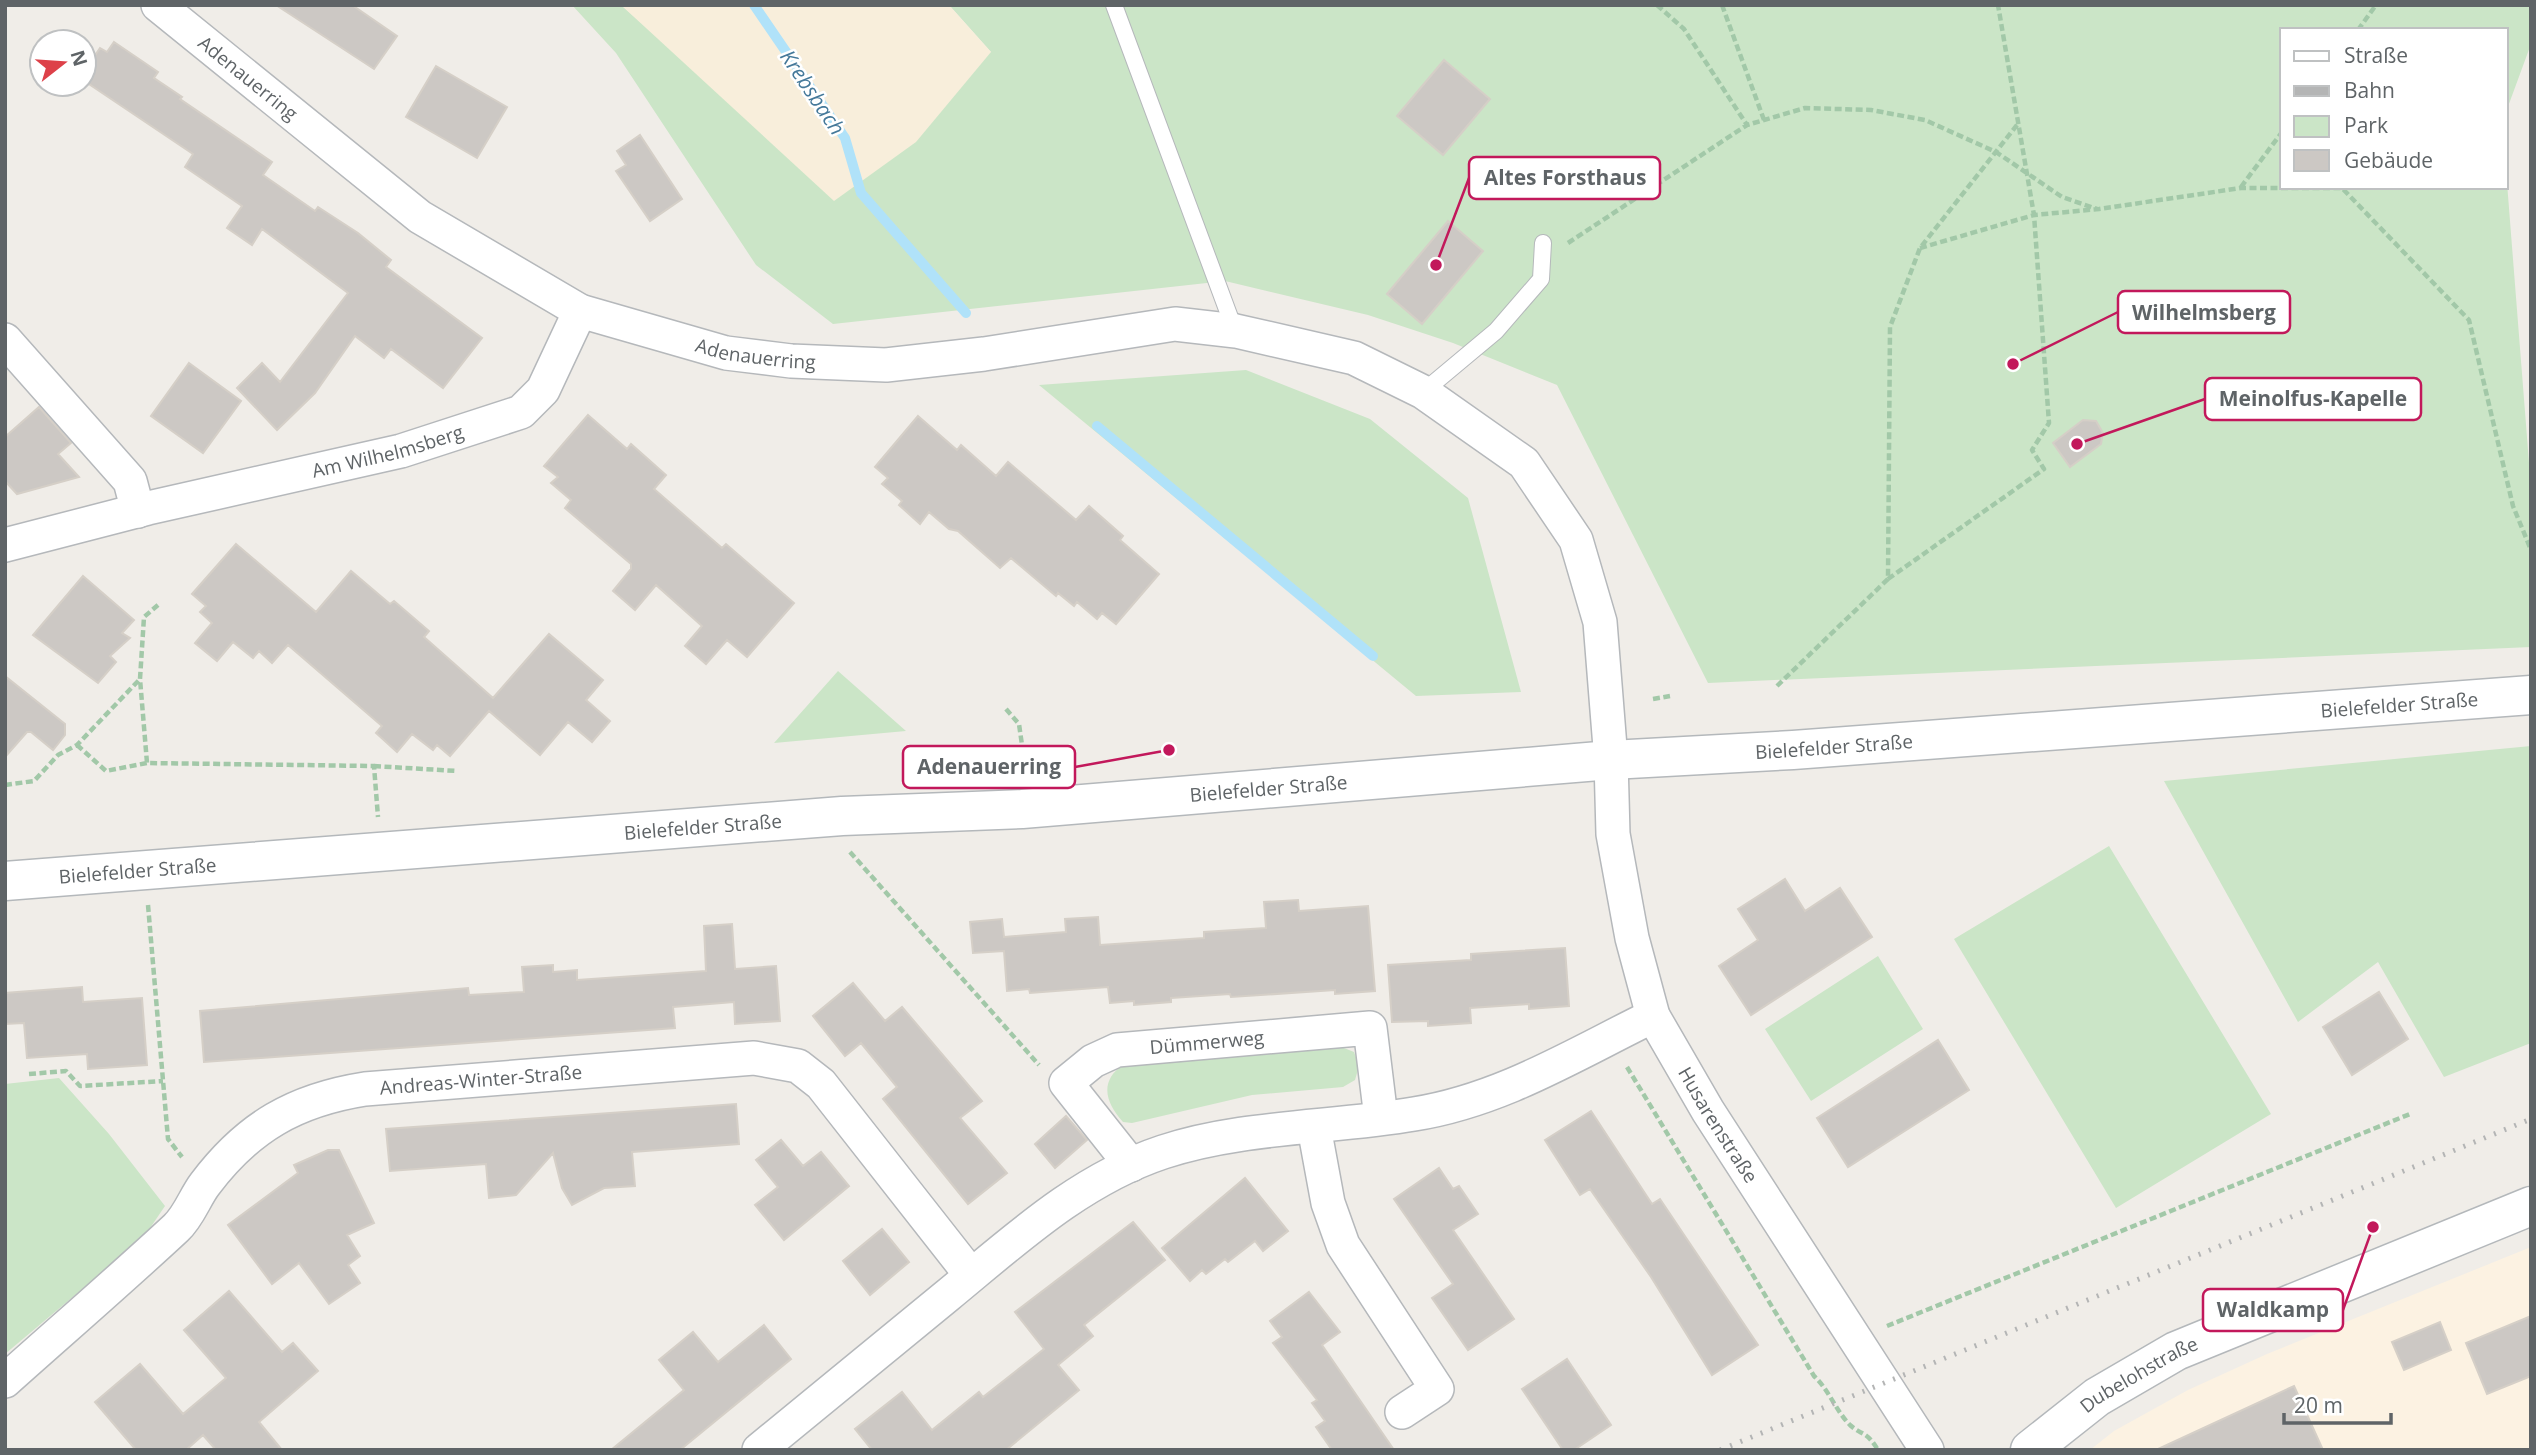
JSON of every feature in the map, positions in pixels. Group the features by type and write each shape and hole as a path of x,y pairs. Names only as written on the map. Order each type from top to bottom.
{"main road":[{"name":"Bielefelder Straße","path":"5,881 842,816 1022,809 1611,760 1793,750 2531,695"},
{"name":"Dubelohstraße","path":"2030,1450 2097,1396 2176,1351 2531,1206"}],"street":[{"name":"Adenauerring","path":"158,5 420,217 580,311 726,353 791,361 886,365 984,354 1175,324 1236,331 1354,358 1423,392 1524,463 1576,540 1600,622 1611,760"},
{"name":"Am Wilhelmsberg","path":"5,545 138,511 401,451 521,412 543,390 580,311"},
{"path":"5,340 130,481 138,511"},
{"name":"Husarenstraße","path":"1611,760 1613,834 1632,938 1653,1016 1708,1111 1927,1450"},
{"path":"760,1450 1056,1206 1131,1165 1164,1152 1213,1141 1415,1114 1512,1087 1653,1016"},
{"name":"Dümmerweg","path":"1066,1083 1093,1061 1117,1050 1370,1028 1381,1118"},
{"name":"Andreas-Winter-Straße","path":"5,1381 180,1225 205,1185 245,1138 296,1106 331,1094 754,1058 798,1066 821,1084 971,1275"},
{"path":"1066,1083 1131,1165"},
{"path":"1314,1127 1328,1203 1343,1245 1437,1389 1402,1412"}],"lane":[{"path":"1114,5 1236,331"},
{"path":"1423,392 1496,331 1541,279 1544,251"}],"path":[{"path":"1657,5 1684,29 1747,125"},
{"path":"1722,5 1764,120"},
{"path":"1777,686 1888,579 2044,469 2032,450 2049,423 2034,215 1998,5"},
{"path":"2359,28 2376,5"},
{"path":"1544,251 1747,125 1805,108 1871,110 1925,120 1996,152 2062,197 2099,209"},
{"path":"1888,579 1890,327 1920,247 2017,124"},
{"path":"2241,188 2280,135"},
{"path":"1920,247 2034,215 2099,209 2241,188 2280,188"},
{"path":"2343,189 2469,320 2512,506 2531,550"},
{"path":"147,762 139,679 144,617 158,605"},
{"path":"5,785 34,781 58,755 77,746 139,679"},
{"path":"1653,699 1670,696"},
{"path":"1006,709 1019,724 1025,765"},
{"path":"77,746 106,771 147,762 374,766 457,771"},
{"path":"374,766 378,819"},
{"path":"842,816 849,851 1032,1060 1066,1083"},
{"path":"147,870 168,1139 205,1185"},
{"path":"1625,1063 1814,1376 1828,1389 1851,1425 1868,1434 1878,1450"},
{"path":"29,1074 66,1070 80,1086 163,1081"},
{"path":"1857,1345 1893,1322 2410,1114"}],"shaded area":[{"path":"2531,1247 2531,1450 2090,1450 2114,1431 2188,1390 2267,1354"}],"green space":[{"path":"572,5 621,5 646,27 991,52 949,5 2531,5 2531,44 2508,107 2508,28 2280,28 2280,189 2507,189 2531,488 2531,647 1708,683 1557,385 1453,343 1368,315 1225,281 833,324 756,265 616,53"},
{"path":"1246,370 1370,419 1468,498 1521,692 1416,696 1039,385"},
{"path":"838,671 906,731 774,743"},
{"path":"2531,746 2531,1043 2444,1077 2378,962 2298,1022 2164,781"},
{"path":"2109,846 2271,1114 2116,1208 1954,939"},
{"path":"1878,956 1923,1029 1811,1101 1765,1029"},
{"path":"1339,1046 1354,1052 1359,1066 1355,1080 1343,1087 1252,1095 1132,1123 1123,1122 1112,1107 1107,1092 1111,1077 1124,1064"},
{"path":"59,1078 109,1134 165,1206 144,1237 5,1354 5,1084"}],"sand":[{"path":"621,5 949,5 991,52 916,142 834,201"}],"building":[{"path":"276,5 352,5 397,36 374,69"},
{"path":"114,42 158,72 154,78 182,97 180,99 272,162 263,175 315,211 318,207 358,233 391,260 386,267 482,338 443,388 391,349 384,358 355,336 315,393 277,430 237,388 262,363 280,382 348,293 262,229 252,245 227,228 242,206 185,167 193,154 98,90 98,51 100,48 107,52"},
{"path":"1444,60 1490,99 1443,155 1397,116"},
{"path":"436,66 507,107 477,158 406,117"},
{"path":"640,135 682,199 650,221 616,171 626,165 617,151"},
{"path":"1448,221 1483,251 1422,324 1387,294"},
{"path":"189,363 241,401 203,453 151,416"},
{"path":"39,407 71,443 58,454 79,477 17,494 5,481 5,437"},
{"path":"588,415 627,449 631,444 666,475 654,489 722,548 726,544 794,603 747,657 727,640 706,664 685,646 702,626 656,585 635,610 613,591 631,569 631,564 565,508 571,500 551,483 558,477 544,466"},
{"path":"918,416 957,450 961,445 996,476 1008,462 1076,520 1089,506 1123,536 1120,540 1159,574 1116,624 1102,613 1097,619 1077,602 1074,606 1058,593 1056,596 1011,558 1000,568 958,531 949,529 929,512 920,524 899,505 902,501 882,484 888,478 875,467"},
{"path":"2083,420 2096,421 2103,433 2101,444 2070,467 2053,443"},
{"path":"236,544 316,612 351,571 390,604 394,601 429,631 424,637 493,698 549,634 603,680 586,700 610,721 592,742 568,722 540,755 489,711 450,756 437,745 433,750 412,734 397,752 376,733 382,726 288,645 272,663 259,651 253,658 233,642 217,661 195,643 212,623 200,612 206,606 192,594"},
{"path":"83,576 134,620 122,633 130,638 110,656 116,662 98,683 33,635"},
{"path":"5,676 65,724 65,735 53,750 31,732 27,732 5,757"},
{"path":"1785,879 1805,911 1840,888 1872,937 1751,1015 1719,966 1758,940 1738,909"},
{"path":"1298,900 1299,911 1368,906 1375,991 1335,994 1335,990 1231,997 1230,994 1171,998 1171,1002 1134,1005 1134,1001 1110,1003 1108,987 1030,993 1029,989 1007,991 1004,951 973,953 970,922 1002,919 1004,937 1066,932 1065,919 1098,917 1100,945 1204,938 1204,932 1266,928 1264,902"},
{"path":"732,924 735,969 776,966 780,1021 735,1024 734,1002 673,1007 675,1028 204,1062 200,1011 468,988 469,995 524,992 522,967 553,965 553,972 577,970 577,980 706,971 704,926"},
{"path":"1565,948 1569,1006 1529,1009 1529,1004 1470,1008 1471,1023 1428,1026 1428,1021 1392,1022 1388,965 1471,960 1471,954"},
{"path":"853,983 885,1021 902,1007 982,1101 960,1118 1007,1173 968,1204 883,1099 897,1087 861,1043 845,1056 813,1016"},
{"path":"82,987 83,1002 142,998 147,1065 88,1069 87,1054 27,1058 24,1023 5,1024 5,993"},
{"path":"2379,992 2408,1039 2352,1075 2323,1027"},
{"path":"1938,1040 1969,1090 1848,1167 1817,1118"},
{"path":"736,1104 739,1144 632,1152 635,1186 604,1188 572,1205 562,1188 553,1153 516,1195 489,1198 486,1164 390,1171 386,1129"},
{"path":"1591,1111 1652,1204 1660,1199 1758,1345 1712,1375 1651,1277 1590,1189 1580,1195 1545,1140"},
{"path":"1066,1116 1087,1140 1055,1168 1035,1144"},
{"path":"781,1140 803,1166 821,1152 849,1186 784,1240 755,1205 778,1187 756,1160"},
{"path":"328,1150 339,1150 374,1223 347,1235 360,1256 348,1265 360,1283 329,1304 299,1263 272,1284 228,1225 298,1173 294,1165"},
{"path":"1439,1168 1453,1189 1459,1186 1478,1214 1453,1230 1514,1319 1468,1350 1432,1298 1453,1284 1394,1199"},
{"path":"1245,1178 1288,1231 1263,1251 1255,1241 1228,1262 1225,1259 1206,1274 1202,1270 1190,1281 1162,1248"},
{"path":"1133,1222 1165,1260 1084,1325 1093,1336 1058,1365 1079,1390 1006,1450 872,1450 855,1429 902,1392 932,1430 979,1392 983,1397 1044,1349 1015,1312"},
{"path":"882,1229 909,1262 870,1295 843,1261"},
{"path":"229,1291 282,1352 293,1343 318,1371 259,1422 282,1450 216,1450 203,1435 186,1450 136,1450 95,1402 140,1364 183,1414 226,1378 184,1330"},
{"path":"1309,1292 1340,1332 1322,1345 1394,1450 1332,1450 1316,1427 1325,1421 1312,1403 1317,1400 1273,1343 1282,1337 1270,1321"},
{"path":"2531,1316 2531,1376 2487,1394 2466,1343"},
{"path":"2440,1322 2451,1350 2404,1370 2392,1342"},
{"path":"764,1325 791,1359 680,1450 611,1450 684,1390 659,1360 693,1332 718,1362"},
{"path":"1567,1359 1611,1425 1574,1450 1563,1450 1522,1389"},
{"path":"2294,1386 2323,1450 2156,1450"}],"waterway":[{"name":"Krebsbach","path":"754,5 845,138 861,193 966,313"},
{"path":"1097,426 1373,656"}],"railway":[{"path":"1720,1450 2531,1119"}],"place":[{"name":"Altes Forsthaus","path":"1436,265"},
{"name":"Wilhelmsberg","path":"2013,364"},
{"name":"Meinolfus-Kapelle","path":"2077,444"},
{"name":"Adenauerring","path":"1169,750"},
{"name":"Waldkamp","path":"2373,1227"}]}
